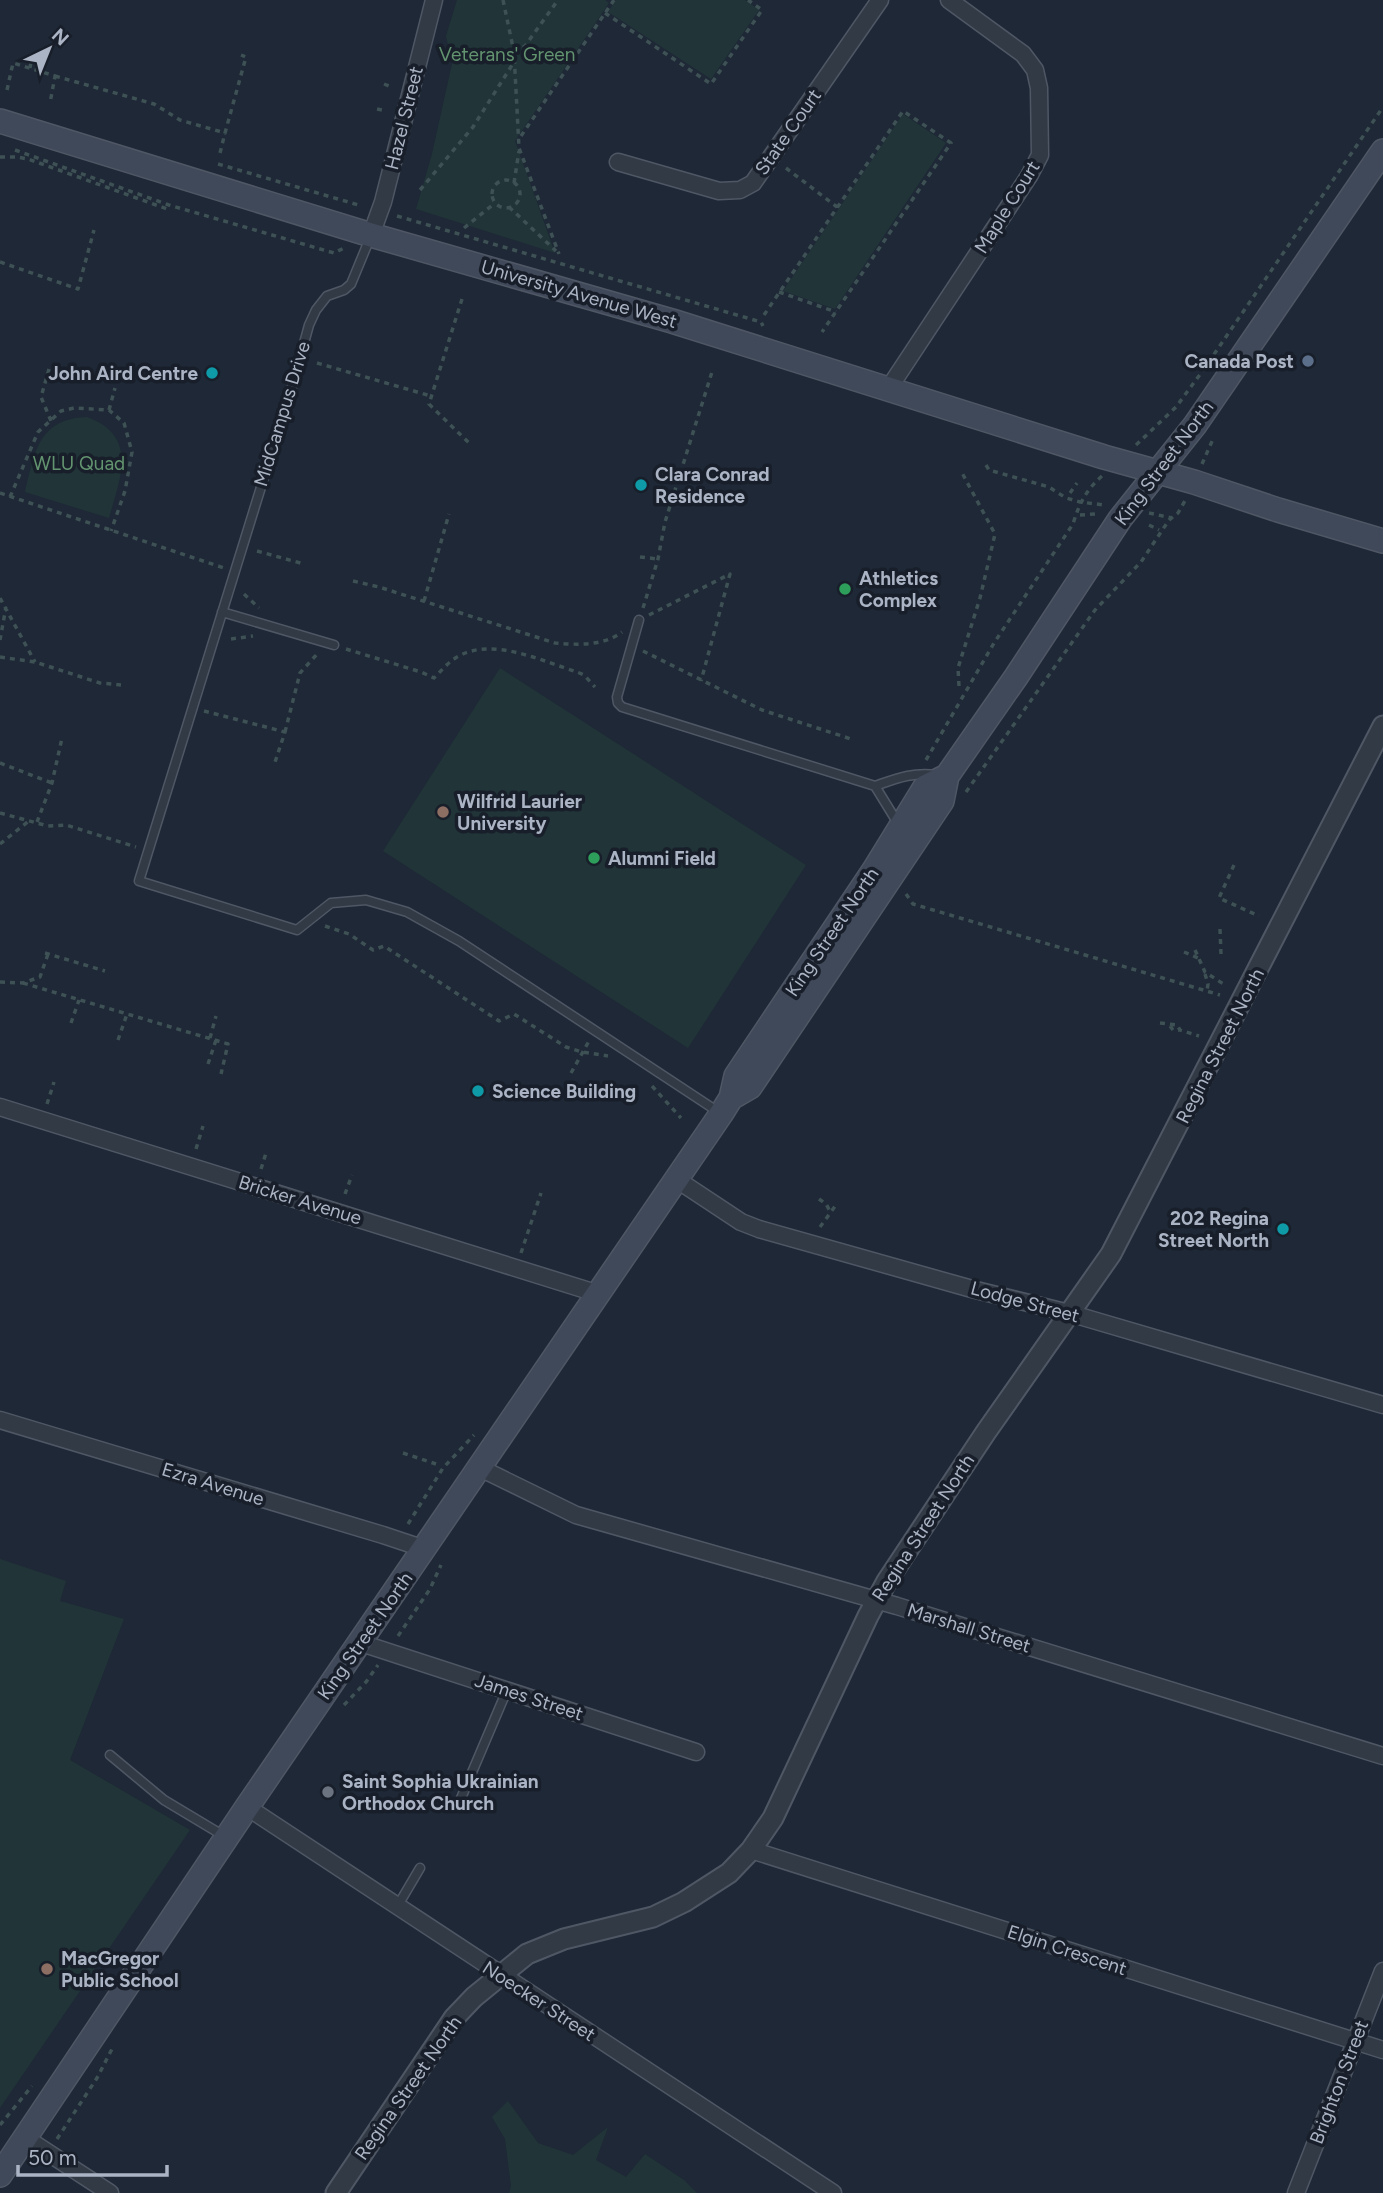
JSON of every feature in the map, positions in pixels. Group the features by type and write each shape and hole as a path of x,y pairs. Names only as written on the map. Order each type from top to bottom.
{"main road":[{"name":"University Avenue West","path":"0,121 371,235 685,325 1383,541"},
{"name":"King Street North","path":"726,1106 750,1087 942,801 947,776 1120,519 1195,425 1383,151"},
{"name":"King Street North","path":"0,2175 247,1807 726,1106 736,1076 925,787 947,776"}],"street":[{"name":"Hazel Street","path":"371,235 383,202 435,0"},
{"name":"State Court","path":"618,162 719,191 740,190 753,183 880,0"},
{"name":"Maple Court","path":"888,388 1029,176 1040,155 1040,88 1035,70 1023,54 949,0"},
{"name":"Regina Street North","path":"336,2193 454,2018 500,1975 527,1954 545,1946 653,1917 684,1902 729,1873 751,1850 773,1818 875,1601 986,1432 1111,1254 1383,726"},
{"name":"Bricker Avenue","path":"0,1107 599,1294"},
{"name":"Lodge Street","path":"676,1179 741,1222 759,1229 1069,1314 1383,1405"},
{"name":"Ezra Avenue","path":"0,1420 425,1549"},
{"name":"Marshall Street","path":"480,1468 576,1515 923,1614 1383,1756"},
{"name":"James Street","path":"361,1643 696,1752"},
{"name":"Noecker Street","path":"247,1807 833,2193"},
{"name":"Elgin Crescent","path":"751,1850 1383,2050"},
{"name":"Brighton Street","path":"1296,2193 1383,1971"},
{"path":"24,2137 110,2193"}],"lane":[{"name":"MidCampus Drive","path":"309,920 297,930 139,881 309,325 327,296 344,290 351,284 371,235"},
{"path":"222,612 330,644"},
{"path":"639,620 617,697 622,706 875,786 919,773 947,776"},
{"path":"875,786 900,828"},
{"path":"309,920 331,903 352,900 366,900 407,912 458,941 595,1031 726,1106"},
{"path":"459,1803 507,1690"},
{"path":"110,1755 164,1800 226,1838"},
{"path":"397,1907 420,1868"}],"path":[{"path":"503,0 514,52 520,138 514,183 520,195 517,202 509,207 496,203 492,195 495,186 506,180 514,183"},
{"path":"514,52 525,46 558,0"},
{"path":"520,138 614,0"},
{"path":"605,13 711,84 762,10 748,0"},
{"path":"30,68 33,50"},
{"path":"220,153 246,57 241,55"},
{"path":"420,190 473,127 514,62"},
{"path":"7,90 13,63 154,104 184,121 225,133"},
{"path":"50,103 55,76"},
{"name":"King Street North","path":"1165,419 1204,369 1383,107"},
{"path":"764,315 903,111 951,143 822,332"},
{"path":"184,121 187,114"},
{"path":"509,207 559,254 519,148"},
{"path":"13,149 169,205 334,253"},
{"path":"0,157 28,159 170,210"},
{"path":"772,158 837,207"},
{"path":"464,228 496,203"},
{"path":"0,262 78,289 94,230"},
{"path":"779,292 836,312"},
{"path":"462,299 429,404 469,443"},
{"path":"317,363 431,396"},
{"path":"49,369 41,397 51,421"},
{"path":"639,620 658,559 665,522 712,372"},
{"path":"109,410 115,388"},
{"path":"10,497 38,432 61,411 74,408 109,410 124,423 132,452 125,491 111,531"},
{"name":"King Street North","path":"986,465 989,470 1049,487 1066,498 1098,504"},
{"path":"959,686 958,668 980,598 995,534 961,471"},
{"path":"1070,493 1077,483"},
{"path":"0,493 219,566"},
{"path":"424,601 449,514"},
{"path":"1080,515 1095,514"},
{"name":"King Street North","path":"1157,514 1172,518"},
{"path":"1149,525 1160,530"},
{"path":"257,551 304,564"},
{"path":"640,556 658,559"},
{"path":"352,581 555,643 575,645 615,637 639,620 730,574 702,681"},
{"path":"0,598 35,662"},
{"path":"0,640 6,606"},
{"path":"274,765 300,673 330,644 434,678 449,662 469,652 500,649 577,672 584,675 595,687"},
{"path":"632,645 762,710 851,738"},
{"path":"0,657 35,662 100,683 121,685"},
{"path":"192,707 285,732"},
{"path":"37,822 52,783 62,738"},
{"path":"0,763 52,783"},
{"path":"0,813 48,826 66,825 148,851"},
{"path":"0,844 30,820"},
{"path":"1234,865 1219,898 1259,916"},
{"path":"906,894 913,904 1220,995"},
{"path":"309,920 349,934 373,950 384,946 499,1021 514,1014 566,1047 612,1057"},
{"path":"1220,929 1221,954"},
{"path":"1195,950 1205,972 1207,991"},
{"path":"1184,952 1198,958"},
{"path":"23,983 40,977 46,953 105,971"},
{"path":"1205,972 1225,985"},
{"path":"0,982 23,983 228,1044 221,1074"},
{"path":"72,1023 79,1000"},
{"path":"118,1041 127,1014"},
{"path":"210,1038 216,1016"},
{"path":"1160,1023 1177,1026 1180,1030 1199,1036"},
{"path":"571,1073 595,1031"},
{"path":"208,1064 216,1040"},
{"path":"647,1081 681,1118"},
{"path":"47,1104 54,1082"},
{"path":"196,1149 203,1126"},
{"path":"261,1169 266,1153"},
{"path":"345,1194 352,1175"},
{"path":"516,1268 541,1193"},
{"path":"819,1199 831,1213"},
{"path":"820,1227 836,1205"},
{"path":"403,1452 436,1464"}],"green space":[{"name":"Veterans' Green","path":"457,0 605,0 609,3 515,141 555,253 416,209 432,154 452,64 446,36"},
{"path":"616,0 745,0 759,10 711,79 608,12"},
{"path":"903,114 946,143 835,309 783,291"},
{"name":"WLU Quad","path":"87,417 103,425 114,435 120,447 121,473 109,518 25,492 36,451 48,431 71,419"},
{"name":"Alumni Field","path":"500,668 806,865 688,1048 383,851"},
{"name":"MacGregor Public School","path":"0,1559 66,1581 60,1601 124,1619 70,1760 190,1830 0,2108"},
{"path":"508,2101 538,2143 573,2155 608,2127 596,2160 626,2177 645,2154 684,2180 697,2193 509,2193 511,2186 505,2139 492,2117"}],"place":[{"name":"Canada Post","path":"1308,361"},
{"name":"John Aird Centre","path":"212,373"},
{"name":"Clara Conrad Residence","path":"641,485"},
{"name":"Athletics Complex","path":"845,589"},
{"name":"Wilfrid Laurier University","path":"443,812"},
{"name":"Alumni Field","path":"594,858"},
{"name":"Science Building","path":"478,1091"},
{"name":"202 Regina Street North","path":"1283,1229"},
{"name":"Saint Sophia Ukrainian Orthodox Church","path":"328,1792"},
{"name":"MacGregor Public School","path":"47,1969"}]}
